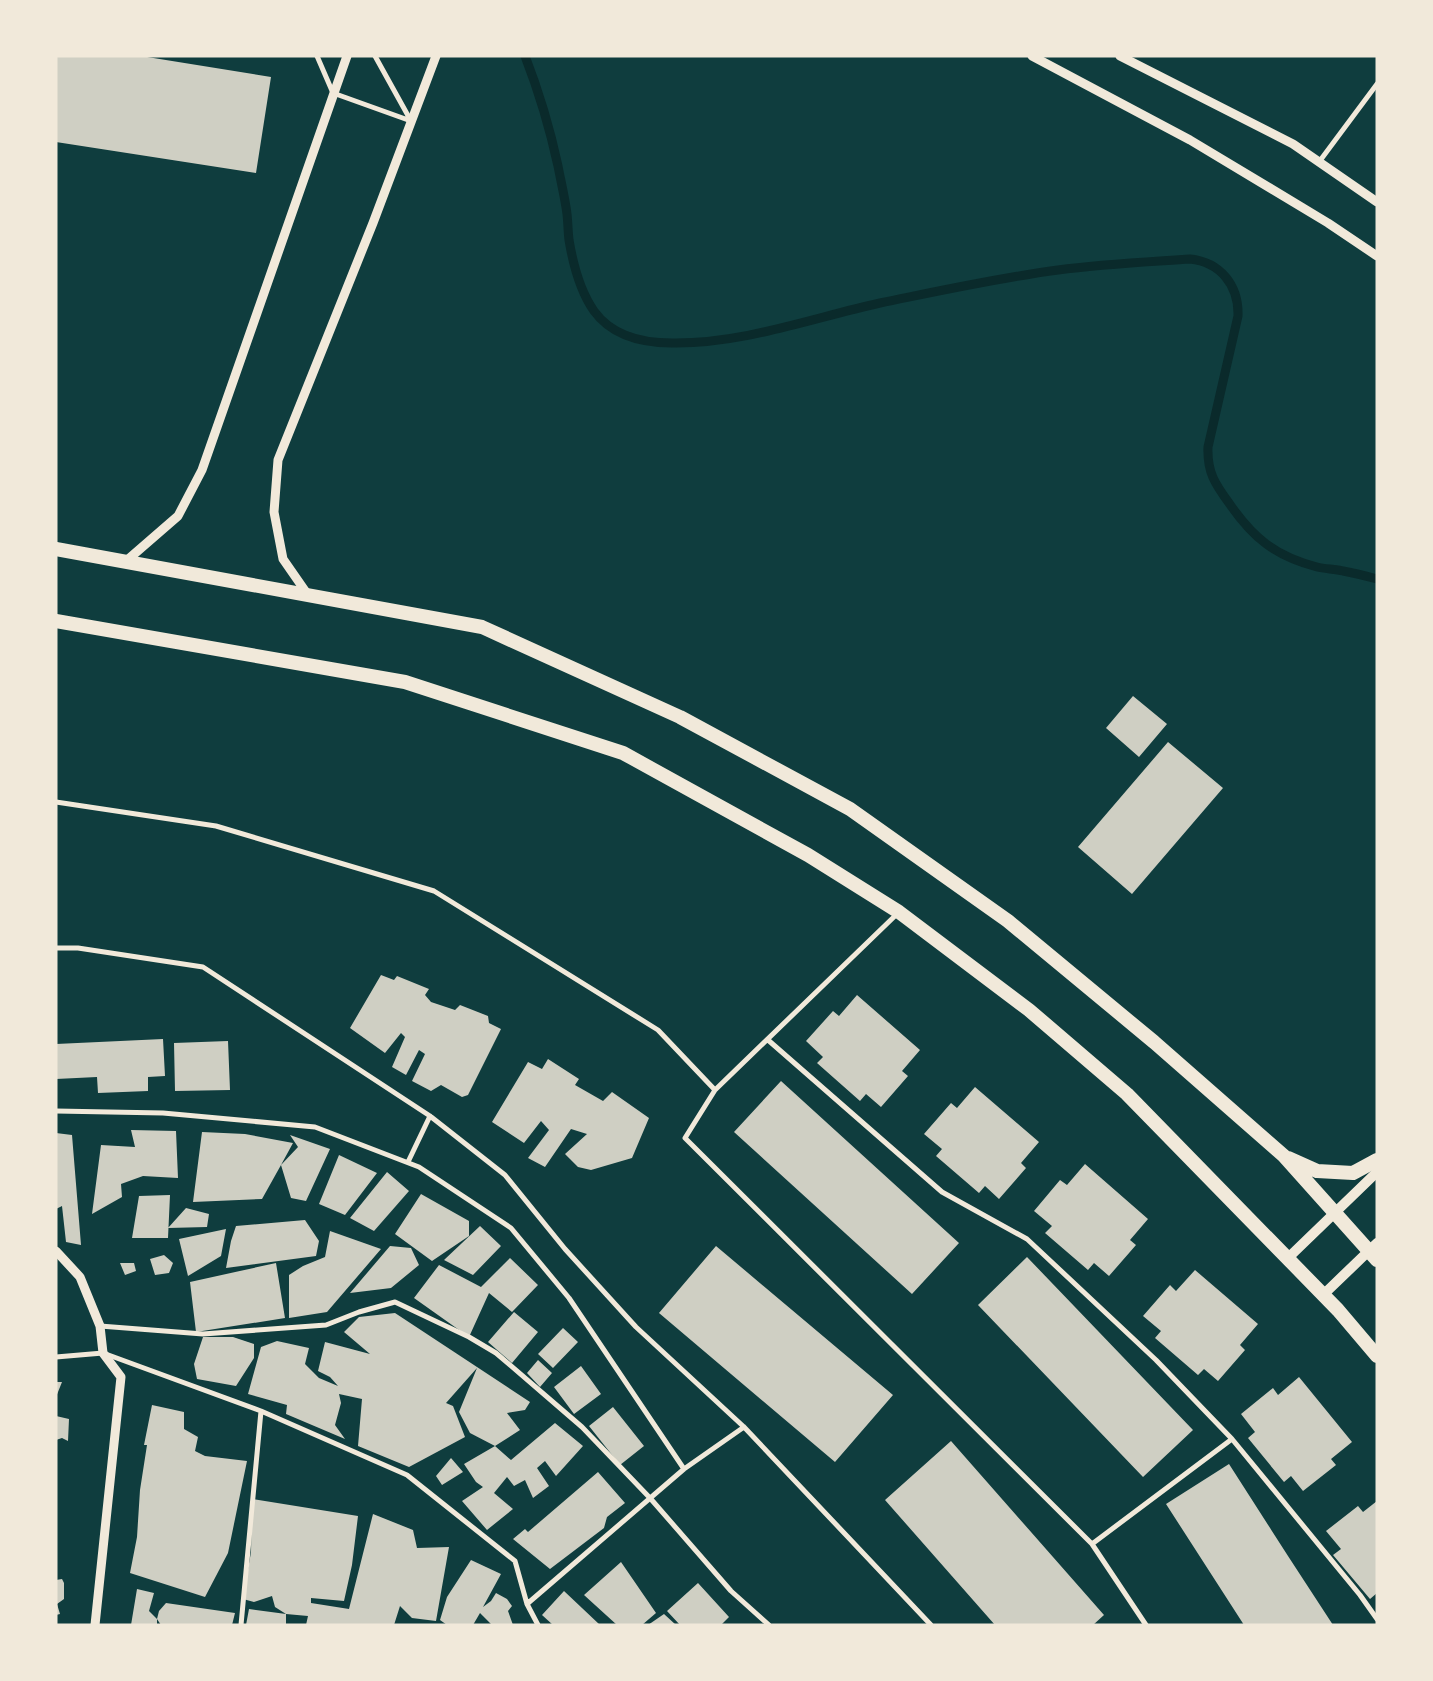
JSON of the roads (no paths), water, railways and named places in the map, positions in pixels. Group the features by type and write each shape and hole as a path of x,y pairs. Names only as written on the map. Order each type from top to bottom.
{"highway":[{"path":"56,549 482,628 680,717 850,809 1008,921 1154,1042 1284,1156 1335,1213 1374,1252"},
{"path":"56,621 405,682 623,753 808,855 899,912 1029,1010 1127,1094 1288,1258 1377,1356"},
{"path":"1284,1156 1317,1171 1353,1173 1377,1160"}],"main road":[{"path":"1288,1258 1377,1172"},
{"path":"1323,1295 1374,1252"}],"street":[{"path":"317,56 333,93 411,121"},
{"path":"125,562 178,516 202,470 347,56"},
{"path":"374,56 411,121"},
{"path":"308,596 283,560 274,512 278,460 373,223 436,56"},
{"path":"1032,56 1190,140 1328,223 1377,256"},
{"path":"1120,56 1293,144 1377,202"},
{"path":"1319,162 1377,84"},
{"path":"56,802 216,826 434,890 658,1030 715,1090"},
{"path":"899,912 715,1090 685,1138 1092,1544 1146,1625"},
{"path":"56,948 78,948 202,967 430,1116 505,1175 565,1249 636,1328 744,1427 931,1625"},
{"path":"768,1040 942,1192 1027,1239 1156,1360 1232,1439 1354,1588 1377,1619"},
{"path":"56,1111 164,1113 315,1127 419,1166 511,1228 569,1298 684,1469"},
{"path":"408,1162 430,1116"},
{"path":"56,1251 80,1276 100,1326 103,1352 121,1377 95,1625"},
{"path":"100,1326 203,1334 326,1325 359,1312 395,1302 469,1337 496,1353 582,1427 650,1498 731,1591 769,1625"},
{"path":"56,1357 103,1352 260,1411 407,1475 515,1561 527,1604 538,1625"},
{"path":"241,1625 260,1411"},
{"path":"527,1604 684,1469 744,1427"},
{"path":"1092,1544 1232,1439"}],"waterway":[{"path":"525,56 548,124 555,152 575,268 589,303 601,320 610,327 629,336 650,342 699,342 751,335 880,303 1013,277 1108,265 1190,259 1201,261 1219,270 1226,277 1235,294 1238,316 1208,447 1209,464 1216,484 1256,536 1277,551 1302,563 1377,579"}]}
